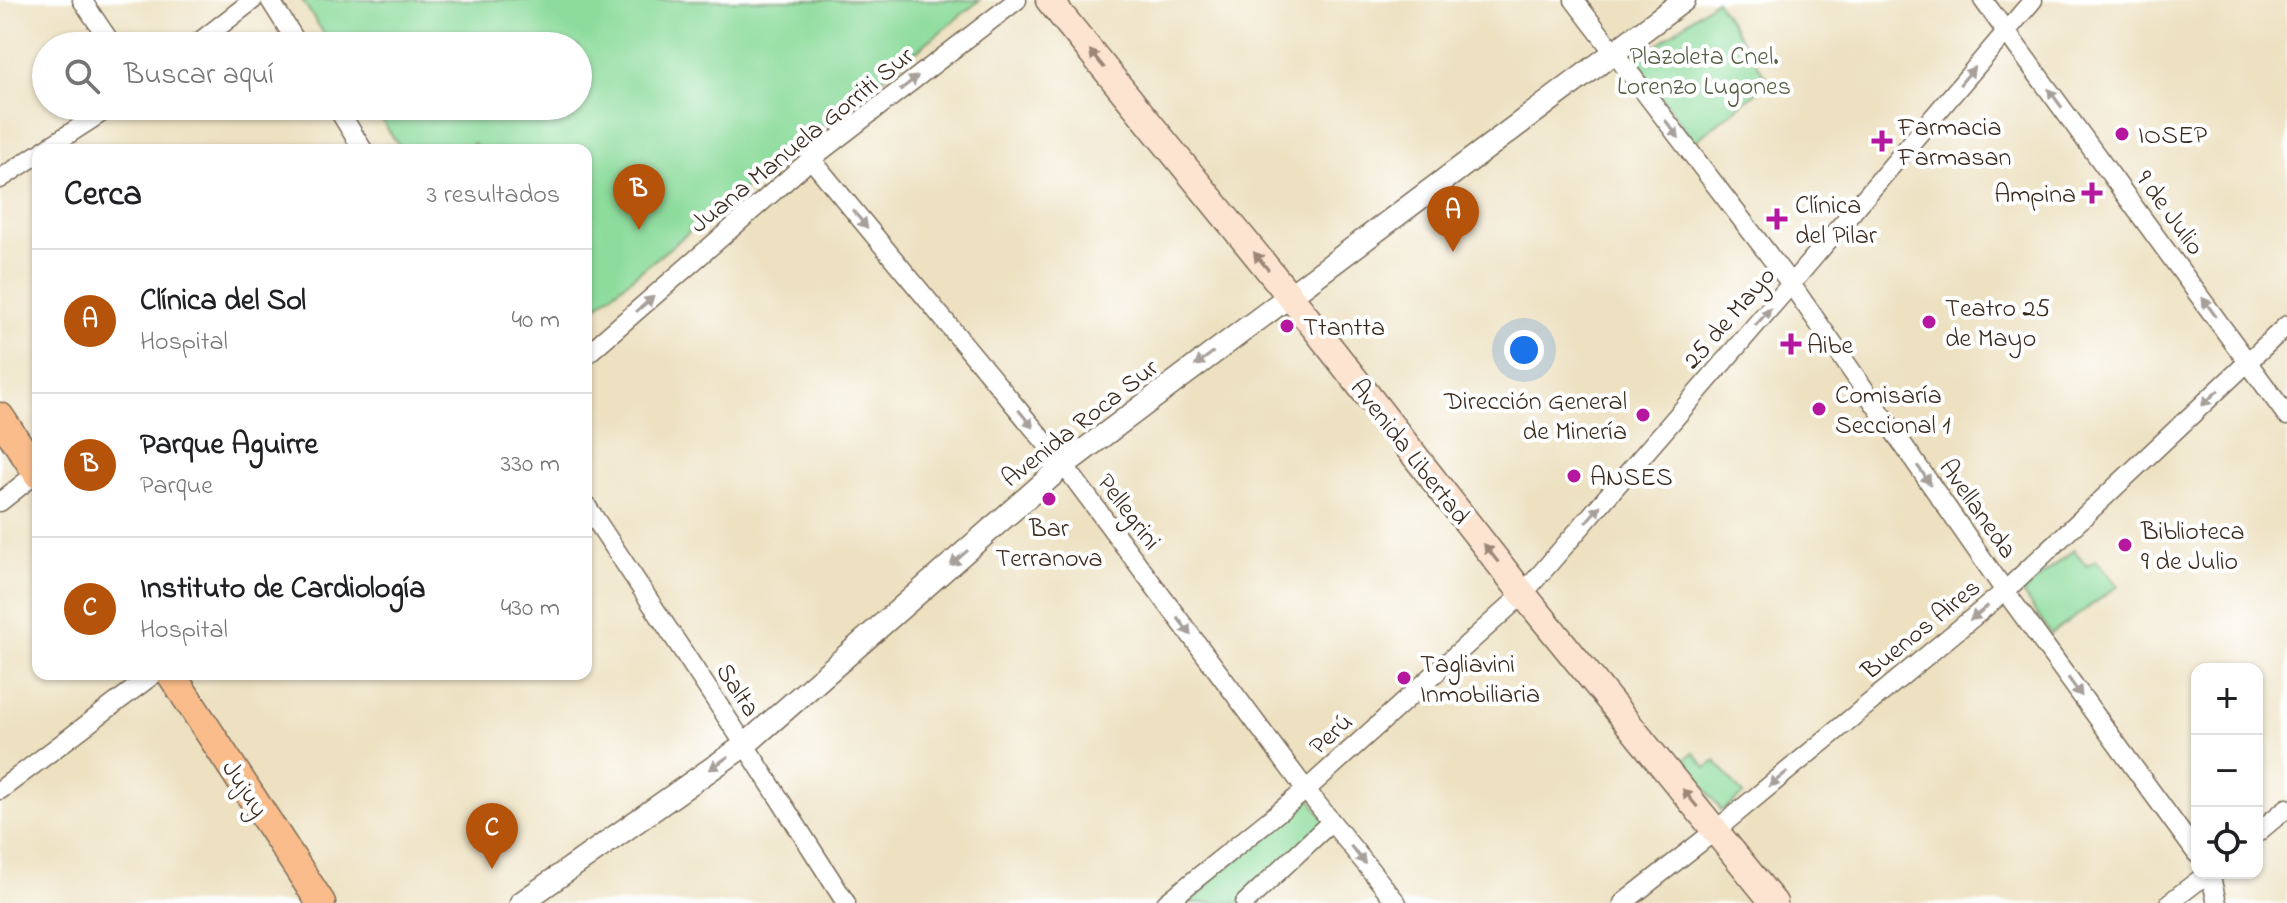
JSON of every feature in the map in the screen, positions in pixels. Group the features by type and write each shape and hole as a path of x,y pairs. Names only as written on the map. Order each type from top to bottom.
{"main road":[{"name":"Avenida Libertad","path":"1049,0 1289,295 1523,594 1774,903"},
{"path":"0,417 32,464"},
{"name":"Jujuy","path":"175,680 321,903"}],"street":[{"path":"82,0 104,32"},
{"path":"212,32 253,0"},
{"path":"270,0 290,32"},
{"name":"Juana Manuela Gorriti Sur","path":"592,350 811,159 1017,0"},
{"name":"Avellaneda","path":"1574,0 1791,284 2005,591 2191,846"},
{"name":"Avenida Roca Sur","path":"521,903 745,745 1064,465 1684,0"},
{"name":"9 de Julio","path":"1983,0 2287,416"},
{"name":"25 de Mayo","path":"1523,594 2033,0"},
{"path":"53,144 90,120"},
{"path":"345,120 359,144"},
{"path":"0,179 32,158"},
{"name":"Pellegrini","path":"811,159 1064,465 1306,790 1397,903"},
{"name":"Buenos Aires","path":"1623,903 2005,591 2287,325"},
{"path":"0,502 32,478"},
{"name":"Salta","path":"592,514 846,903"},
{"name":"Perú","path":"1166,903 1306,790 1523,594"},
{"path":"0,790 146,680"},
{"path":"2263,828 2287,808"},
{"path":"1245,903 1331,822"},
{"path":"2169,903 2201,879"},
{"path":"2211,879 2217,903"}],"green space":[{"path":"302,0 980,0 592,310 592,144 398,144 382,120 592,120 592,32 323,32"},
{"name":"Plazoleta Cnel. Lorenzo Lugones","path":"1716,0 1769,82 1694,142 1636,61"},
{"path":"2074,550 2087,566 2096,560 2118,586 2051,634 2022,593"},
{"path":"1694,752 1706,768 1716,761 1743,795 1722,811 1684,760"},
{"path":"1309,796 1331,830 1246,903 1168,903"}],"place":[{"name":"IOSEP","path":"2122,134"},
{"name":"Farmacia Farmasan","path":"1882,141"},
{"name":"Ampina","path":"2092,193"},
{"name":"Clínica del Pilar","path":"1777,219"},
{"name":"Parque Aguirre","path":"639,230"},
{"name":"Clínica del Sol","path":"1453,252"},
{"name":"Teatro 25 de Mayo","path":"1929,322"},
{"name":"Ttantta","path":"1287,326"},
{"name":"Aibe","path":"1791,344"},
{"name":"Comisaría Seccional 1","path":"1819,409"},
{"name":"Dirección General de Minería","path":"1643,415"},
{"name":"ANSES","path":"1574,476"},
{"name":"Bar Terranova","path":"1049,499"},
{"name":"Biblioteca 9 de Julio","path":"2125,545"},
{"name":"Tagliavini Inmobiliaria","path":"1404,678"},
{"name":"Instituto de Cardiología","path":"492,869"}]}
